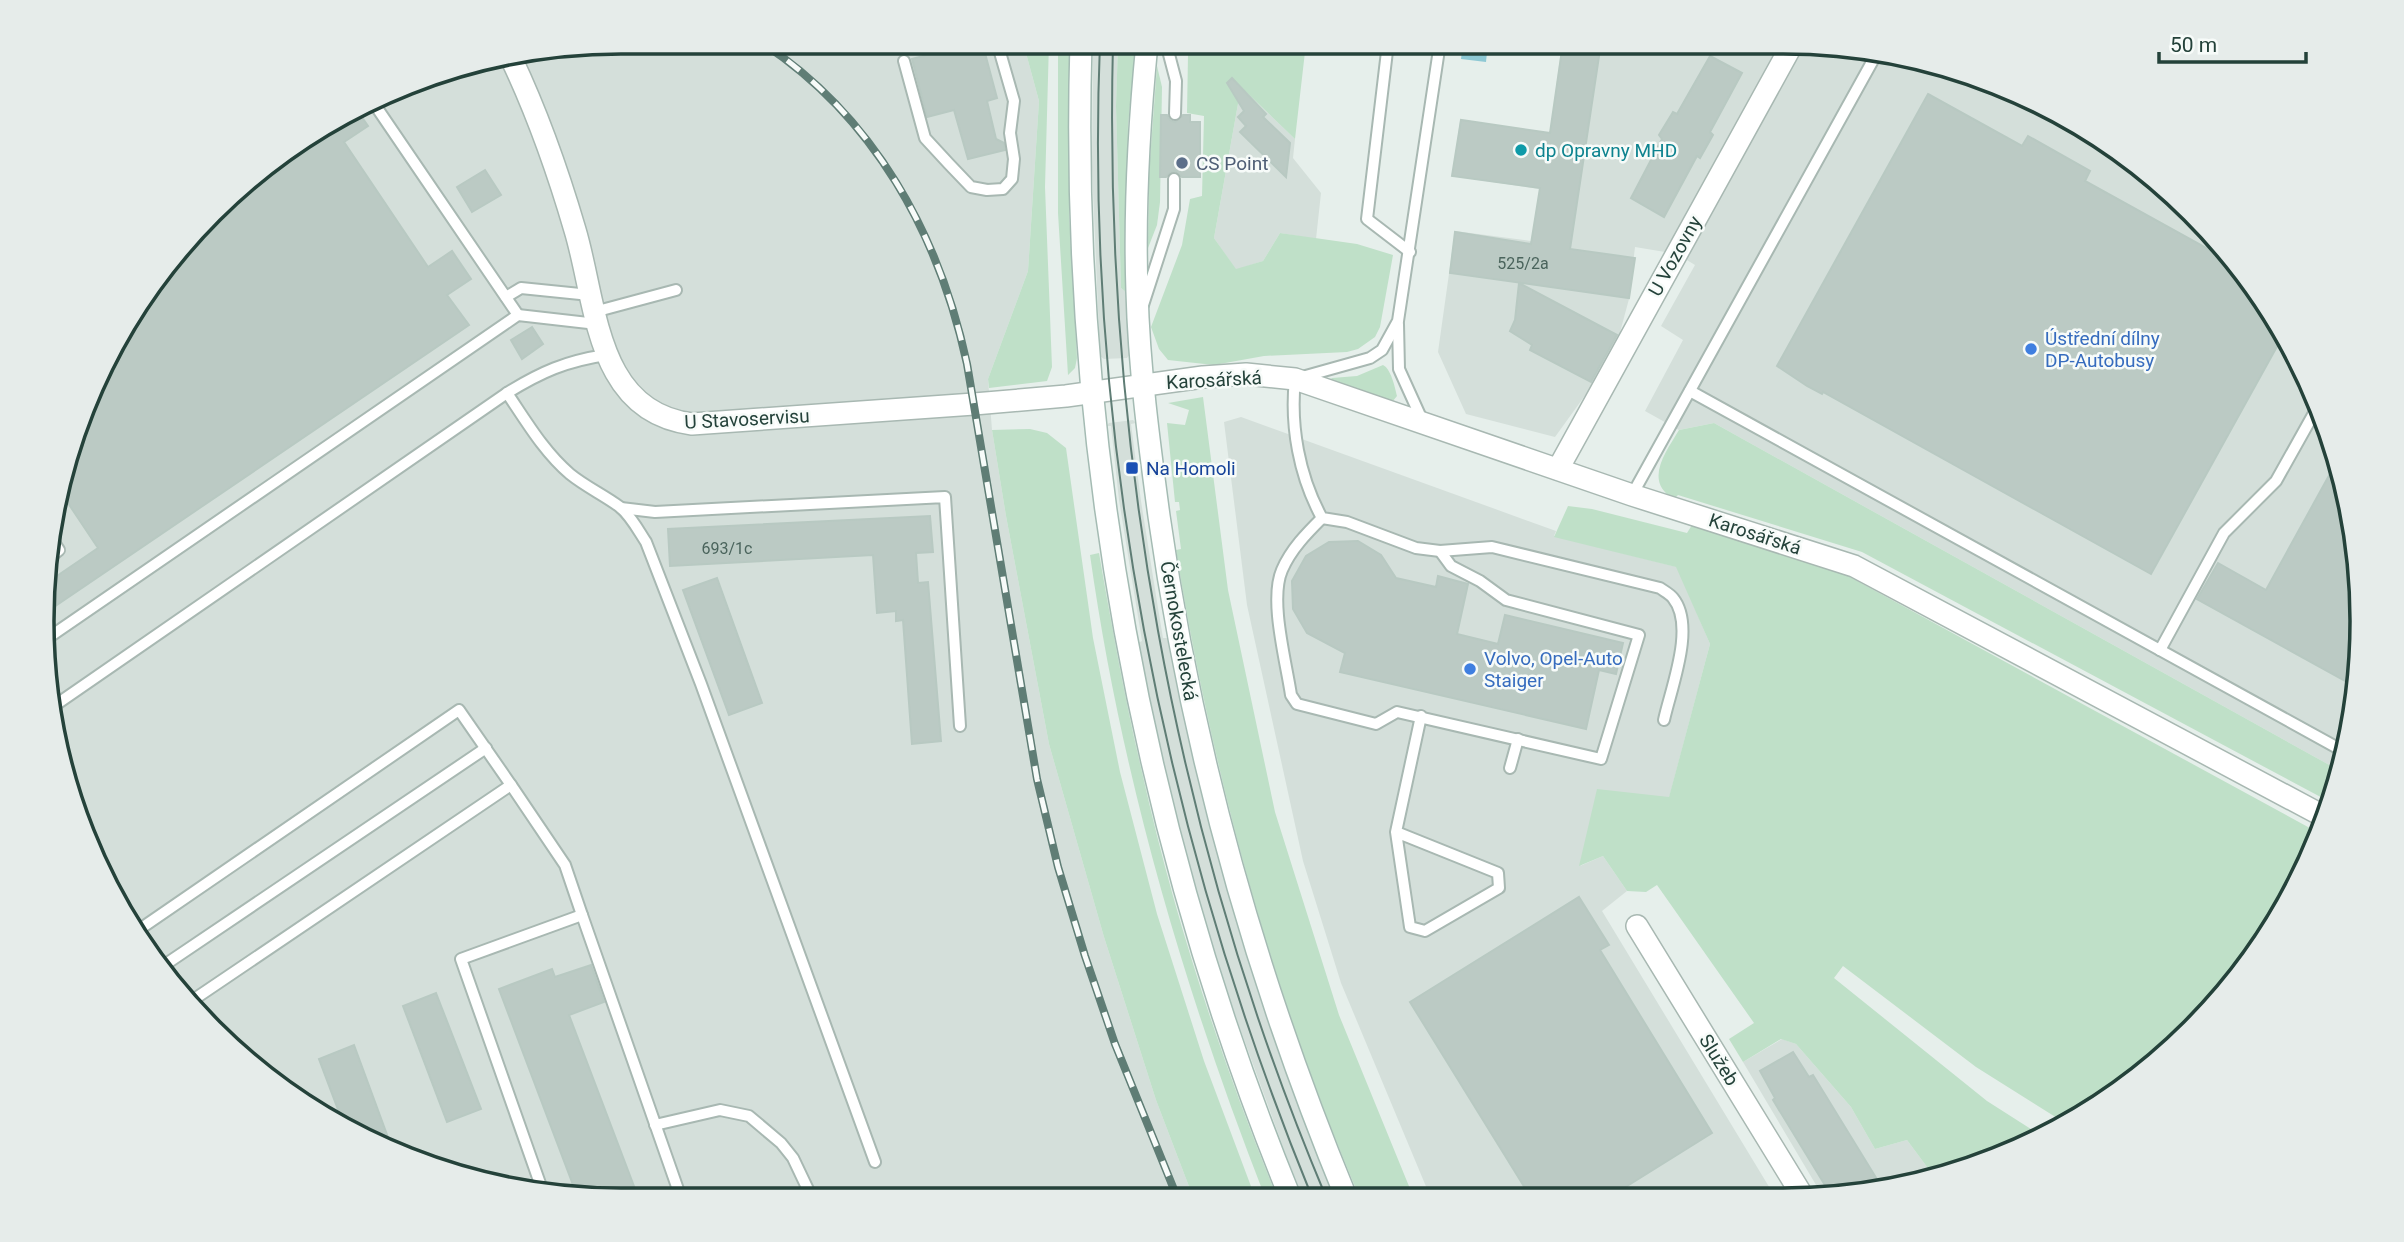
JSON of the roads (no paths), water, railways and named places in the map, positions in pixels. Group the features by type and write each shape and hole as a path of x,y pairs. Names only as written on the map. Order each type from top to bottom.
{"street":[{"path":"1081,54 1080,190 1092,392 1124,631 1171,840 1220,1007 1287,1188"},
{"name":"Černokostelecká","path":"1146,54 1137,177 1138,321 1156,494 1171,596 1218,814 1268,986 1343,1188"},
{"name":"U Vozovny","path":"1558,469 1787,54"},
{"name":"U Stavoservisu","path":"514,64 551,156 576,233 606,355 628,390 642,405 673,422 692,424 974,404 1144,384"},
{"name":"Karosářská","path":"1144,384 1246,374 1295,379 1632,495 1854,566 2316,812"},
{"name":"Služeb","path":"1637,926 1797,1188"}],"lane":[{"path":"904,61 925,138 971,187 987,190 1003,188 1012,179 1014,159 1010,133 1014,102 1000,54"},
{"path":"1169,54 1175,81 1175,114"},
{"path":"1387,54 1367,219 1410,252"},
{"path":"1424,424 1399,369 1398,321 1438,54"},
{"path":"1632,495 1872,61"},
{"path":"378,109 518,315"},
{"path":"1138,321 1174,209 1174,179"},
{"path":"506,297 521,288 594,310"},
{"path":"54,634 518,315 594,310 676,290"},
{"path":"1398,321 1382,350 1370,358 1295,379 1292,409 1294,431 1311,497 1322,517 1347,522 1416,548 1440,551 1492,547 1660,588 1673,598 1682,617 1684,635 1664,720"},
{"path":"60,702 507,393 551,368 575,360 606,355"},
{"path":"1690,391 2335,747"},
{"path":"507,393 545,449 569,473 621,508 634,524 654,561 875,1163"},
{"path":"2160,650 2224,533 2276,481 2312,417"},
{"path":"621,508 655,512 945,497 960,726"},
{"path":"1322,517 1300,540 1282,570 1276,598 1292,695 1297,704 1377,724 1397,712 1421,716 1601,759 1639,635 1506,600 1480,581 1451,566 1440,551"},
{"path":"144,926 459,710 565,865 677,1188"},
{"path":"1396,832 1498,873 1499,888 1425,931 1410,926 1396,832 1421,716"},
{"path":"1510,768 1518,739"},
{"path":"168,962 486,748"},
{"path":"197,997 511,785"},
{"path":"540,1182 461,959 582,915"},
{"path":"655,1125 720,1110 749,1116 781,1143 793,1158 807,1188"}],"water":[{"path":"1462,54 1487,54 1486,62 1461,59"}],"tram line":[{"path":"1100,54 1098,190 1105,338 1121,485 1144,631 1175,775 1214,918 1259,1059 1309,1188"},
{"path":"1113,54 1113,190 1120,338 1135,485 1158,631 1188,775 1226,918 1272,1059 1322,1188"}],"railway":[{"path":"777,54 837,105 868,142 896,182 939,269 967,364 1037,779 1058,867 1115,1044 1173,1188"}],"place":[{"name":"dp Opravny MHD","path":"1521,150"},
{"name":"CS Point","path":"1182,163"},
{"name":"Ústřední dílny DP-Autobusy","path":"2031,349"},
{"name":"Na Homoli","path":"1132,468"},
{"name":"Volvo, Opel-Auto Staiger","path":"1470,669"}]}
